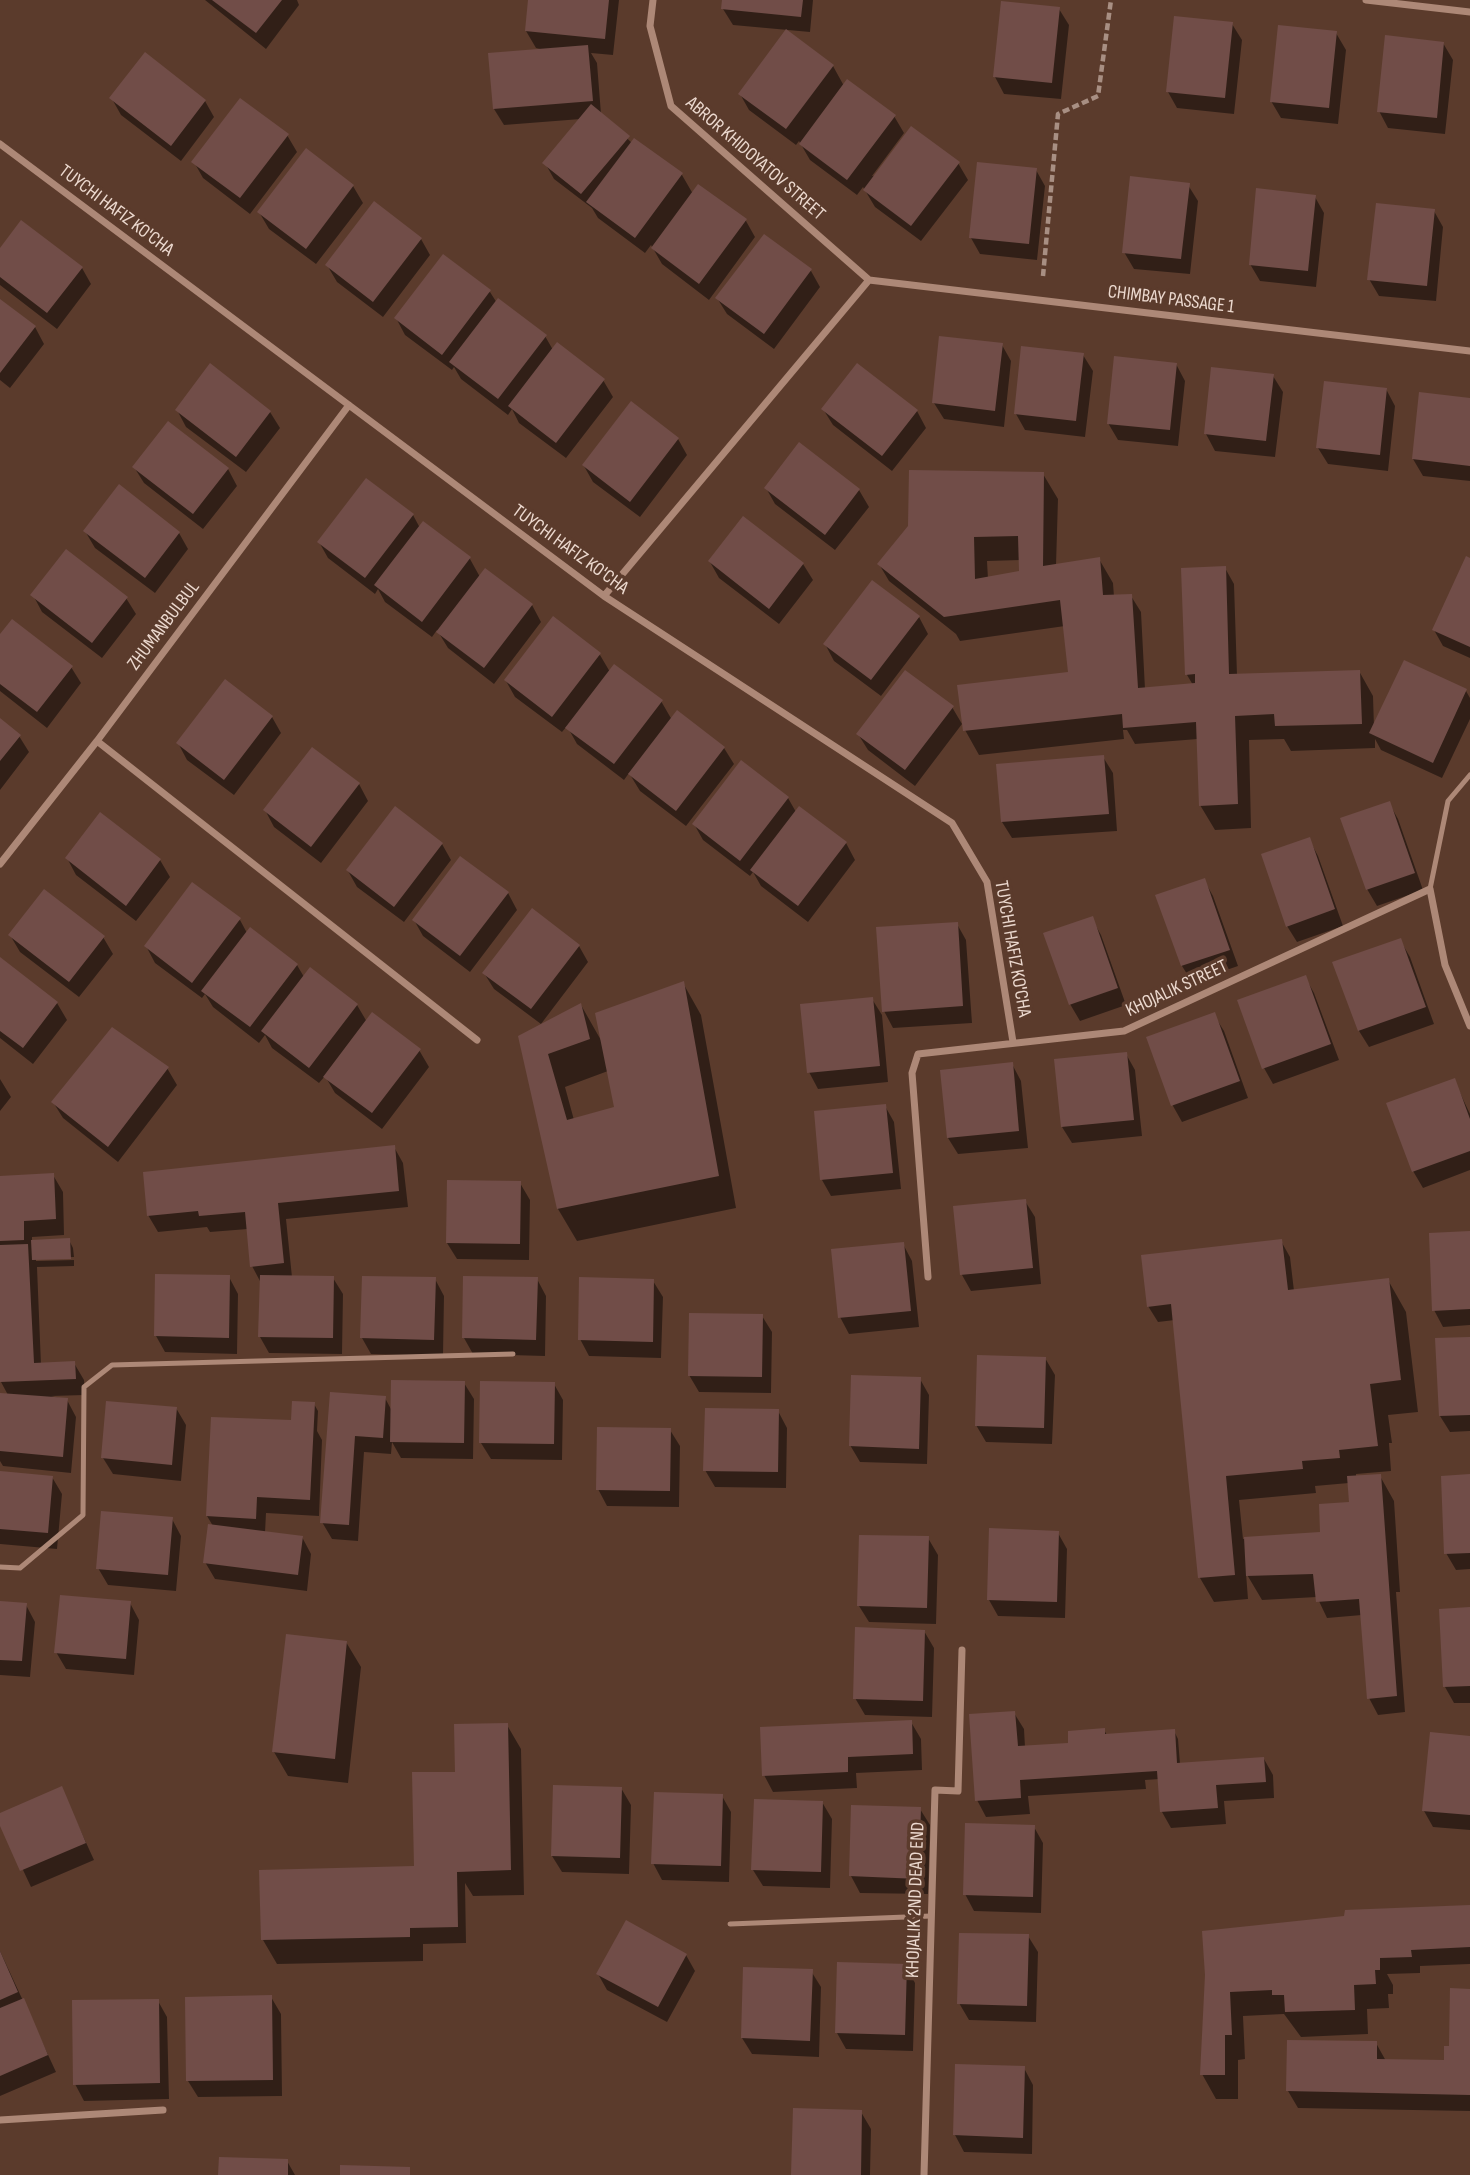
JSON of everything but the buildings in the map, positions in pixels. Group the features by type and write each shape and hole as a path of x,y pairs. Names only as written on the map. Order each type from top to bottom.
{"street":[{"name":"ABROR KHIDOYATOV STREET","path":"653,0 650,26 671,106 869,279"},
{"path":"1366,0 1470,12"},
{"name":"TUYCHI HAFIZ KO'CHA","path":"0,144 604,596 952,823 987,882 1013,1042"},
{"name":"CHIMBAY PASSAGE 1","path":"869,279 1470,351"},
{"path":"604,596 869,279"},
{"name":"ZHUMANBULBUL","path":"0,864 97,741 349,405"},
{"path":"97,741 477,1040"},
{"path":"1430,889 1445,965 1470,1026"},
{"name":"KHOJALIK STREET","path":"928,1278 912,1073 918,1054 1124,1031 1430,889"},
{"name":"KHOJALIK 2ND DEAD END","path":"925,2175 935,1790 958,1791 962,1650"},
{"path":"0,2120 163,2110"}],"lane":[{"path":"1430,889 1448,801 1470,775"},
{"path":"0,1567 20,1568 83,1516 84,1387 113,1365 513,1354"},
{"path":"730,1924 931,1916"}],"path":[{"path":"1040,300 1058,114 1098,96 1111,0"}]}
